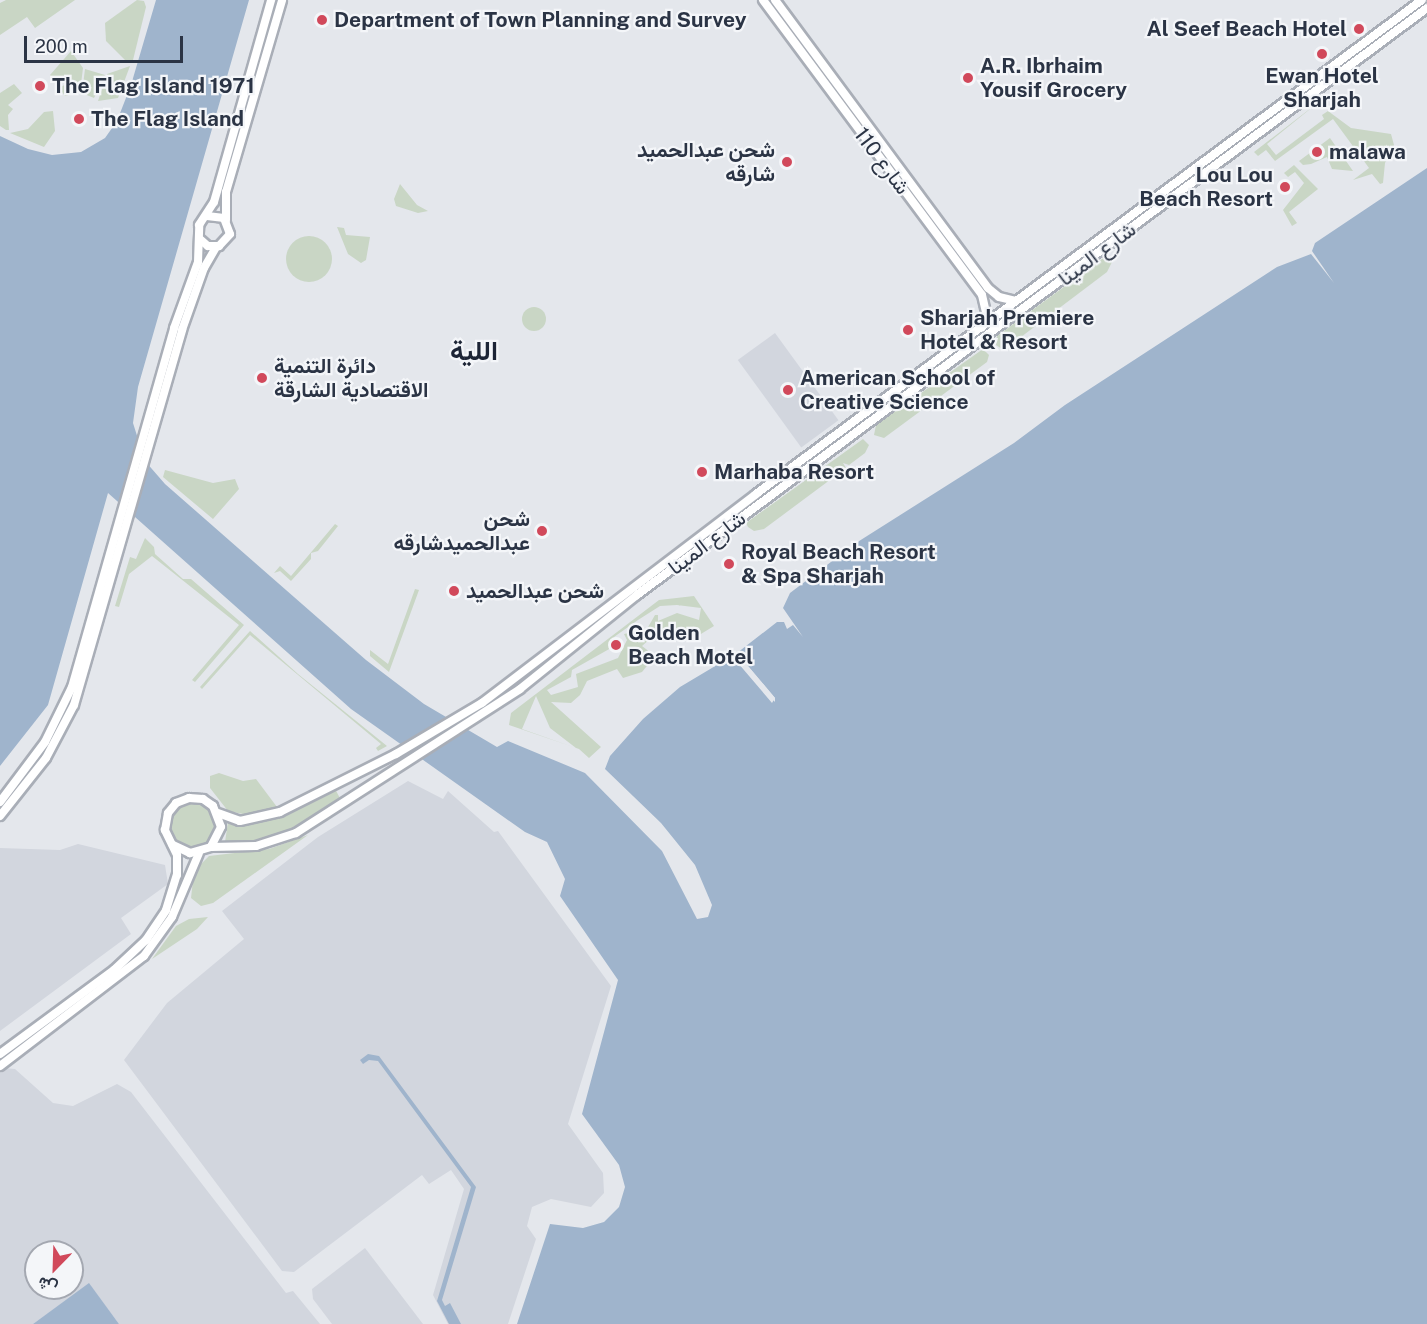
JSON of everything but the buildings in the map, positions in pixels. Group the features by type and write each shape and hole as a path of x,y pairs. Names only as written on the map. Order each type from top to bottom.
{"main road":[{"path":"0,816 52,749 70,714 198,262 201,240 199,225 207,216 271,0"},
{"path":"178,329 204,268 216,247 230,237 226,220 226,192 282,0"},
{"name":"شارع 110","path":"763,0 985,303"},
{"name":"شارع 110","path":"775,0 995,294"},
{"name":"شارع المينا","path":"218,813 236,820 269,816 396,754 488,699 787,472 1422,0"},
{"name":"شارع المينا","path":"211,847 256,846 289,836 520,689 771,495 1427,8"},
{"path":"1374,47 1386,27"},
{"path":"822,80 825,76 837,85"},
{"path":"867,141 888,162 894,161"},
{"path":"207,216 218,215 226,220"},
{"path":"201,240 216,247"},
{"path":"1057,283 1073,266 1072,260"},
{"path":"982,327 985,303 993,303 995,294 1016,301"},
{"path":"940,370 939,363 958,349 961,342"},
{"path":"771,495 788,477 787,472"},
{"path":"18,794 16,789 65,704 102,597"},
{"path":"0,802 31,762"},
{"path":"137,963 132,960 151,940 177,875 173,845 166,834 165,821 177,803 200,798 218,813 221,831 211,847 199,853 185,852 173,845"},
{"path":"0,1066 137,963 167,925 199,853"},
{"path":"0,1054 126,960 162,916"}],"shaded area":[{"name":"American School of Creative Science","path":"775,333 838,420 801,447 738,360"},
{"path":"408,781 443,799 448,791 494,832 498,831 611,986 568,1124 603,1173 604,1193 591,1207 551,1199 532,1207 527,1226 536,1239 508,1324 448,1324 433,1295 464,1189 451,1170 429,1184 422,1175 294,1272 282,1271 124,1060 167,1003 244,939 222,911 318,837"},
{"path":"78,844 165,865 168,884 121,918 131,934 0,1031 0,848 60,850"},
{"path":"4,1068 15,1069 53,1103 73,1106 117,1084 131,1092 286,1293 293,1291 320,1324 119,1324 89,1284 84,1288 84,1240 24,1240 24,1300 67,1300 33,1324 0,1324 0,1071"},
{"path":"365,1248 423,1324 332,1324 313,1299 312,1289"}],"green space":[{"path":"6,0 75,0 35,28 27,17 0,35 0,3"},
{"path":"137,0 144,1 146,7 133,60 127,62 106,41 105,23"},
{"path":"71,51 83,68 80,92 65,96 59,88 68,83 65,79 58,87 50,75"},
{"path":"130,66 118,98 98,101 107,74"},
{"path":"85,69 105,75 94,98 82,93"},
{"path":"14,84 22,93 8,105 13,109 8,115 9,130 6,130 0,126 0,93"},
{"path":"1320,101 1267,144 1276,155 1324,119 1322,115 1328,111 1351,128 1391,134 1394,145 1385,163 1383,183 1380,184 1372,174 1353,180 1369,168 1333,119 1275,161 1266,150 1258,156 1254,152"},
{"path":"53,111 55,131 44,147 10,133 28,129 44,112"},
{"path":"1330,138 1353,171 1332,169 1327,157 1311,164 1303,165 1299,161"},
{"path":"1294,165 1318,189 1289,212 1297,223 1292,226 1283,210 1304,183 1295,172 1288,177 1284,173"},
{"path":"400,184 417,205 428,211 418,213 396,206 394,199"},
{"path":"337,227 344,228 346,235 370,237 366,260 361,263 348,254"},
{"path":"314,236 326,242 331,250 331,268 326,276 318,281 304,282 296,279 289,272 286,254 289,246 296,239"},
{"path":"1106,256 1113,260 1107,272 1009,346 1002,349 996,345 997,336"},
{"path":"534,307 542,311 546,319 542,327 534,331 526,327 522,319 526,311"},
{"path":"983,349 989,355 987,362 884,438 874,435 876,425"},
{"path":"863,439 869,445 865,453 849,465 843,463 846,468 764,529 754,531 748,527 746,523"},
{"path":"165,470 213,483 235,479 239,489 213,519 163,477"},
{"path":"335,524 338,526 318,551 311,553 311,559 291,581 280,571 274,573 280,566 291,576"},
{"path":"145,538 154,547 155,554 183,579 191,579 244,625 195,682 192,680 239,625 152,556 129,574 119,607 115,606 130,557 136,559"},
{"path":"415,589 419,590 389,672 370,656 370,650 388,664"},
{"path":"694,596 714,626 696,637 684,629 659,631 642,646 655,656 642,672 623,678 617,669 587,681 580,695 571,703 551,702 601,747 589,758 550,728 536,696 522,729 573,747 509,725 511,713 659,600","holes":["677,605 701,608 699,620 677,613 658,621 658,615 655,615 647,629 624,634 627,640 618,658 576,674 578,687 551,695 547,690 571,677 572,670 611,648 614,637 638,620 660,606"]},
{"path":"250,631 298,674 387,746 378,751 376,748 381,744 250,635 202,689 200,687"},
{"path":"219,773 243,781 256,779 277,807 248,815 228,811 210,788 210,776"},
{"path":"334,787 342,802 302,826 259,841 225,842 228,822 248,824 275,818"},
{"path":"193,802 209,809 216,825 209,841 193,848 177,841 170,825 177,809"},
{"path":"308,835 213,903 201,906 191,898 194,871 209,856 269,849"},
{"path":"208,917 197,929 152,959 176,926 189,919"}],"water":[{"path":"156,0 249,0 138,387 133,423 145,461 165,484 366,660 424,704 497,747 508,741 585,773 662,851 697,919 708,917 712,905 695,865 661,823 605,769 610,756 643,719 680,687 732,656 772,703 775,698 737,653 777,622 784,622 787,629 793,625 803,637 783,608 790,593 856,543 1014,443 1065,405 1277,267 1311,254 1334,283 1312,251 1315,243 1427,168 1427,1324 517,1324 550,1224 583,1228 604,1222 619,1207 625,1187 619,1165 582,1114 618,980 560,896 565,879 547,842 525,832 351,709 108,493 48,705 0,766 0,136 28,149 52,155 81,152 105,138 117,121 131,85"},
{"path":"368,1054 379,1056 476,1187 442,1300 445,1306 450,1303 461,1324 449,1324 437,1301 471,1187 378,1061 369,1060 363,1064 360,1060"},
{"path":"89,1283 119,1324 33,1324 66,1300 84,1300 84,1287"}],"pier":[{"path":"737,653 775,698 775,702 732,656"}],"place":[{"name":"Department of Town Planning and Survey","path":"322,20"},
{"name":"Al Seef Beach Hotel","path":"1359,29"},
{"name":"Ewan Hotel Sharjah","path":"1322,54"},
{"name":"A.R. Ibrhaim Yousif Grocery","path":"968,78"},
{"name":"The Flag Island 1971","path":"40,86"},
{"name":"The Flag Island","path":"79,119"},
{"name":"malawa","path":"1317,152"},
{"name":"شحن عبدالحميد شارقه","path":"787,162"},
{"name":"Lou Lou Beach Resort","path":"1285,187"},
{"name":"Sharjah Premiere Hotel & Resort","path":"908,330"},
{"name":"دائرة التنمية الاقتصادية الشارقة","path":"262,378"},
{"name":"American School of Creative Science","path":"788,390"},
{"name":"Marhaba Resort","path":"702,472"},
{"name":"شحن عبدالحميدشارقه","path":"542,531"},
{"name":"Royal Beach Resort & Spa Sharjah","path":"729,564"},
{"name":"شحن عبدالحميد","path":"454,591"},
{"name":"Golden Beach Motel","path":"616,645"}],"district":[{"name":"اللية","path":"474,351"}]}
